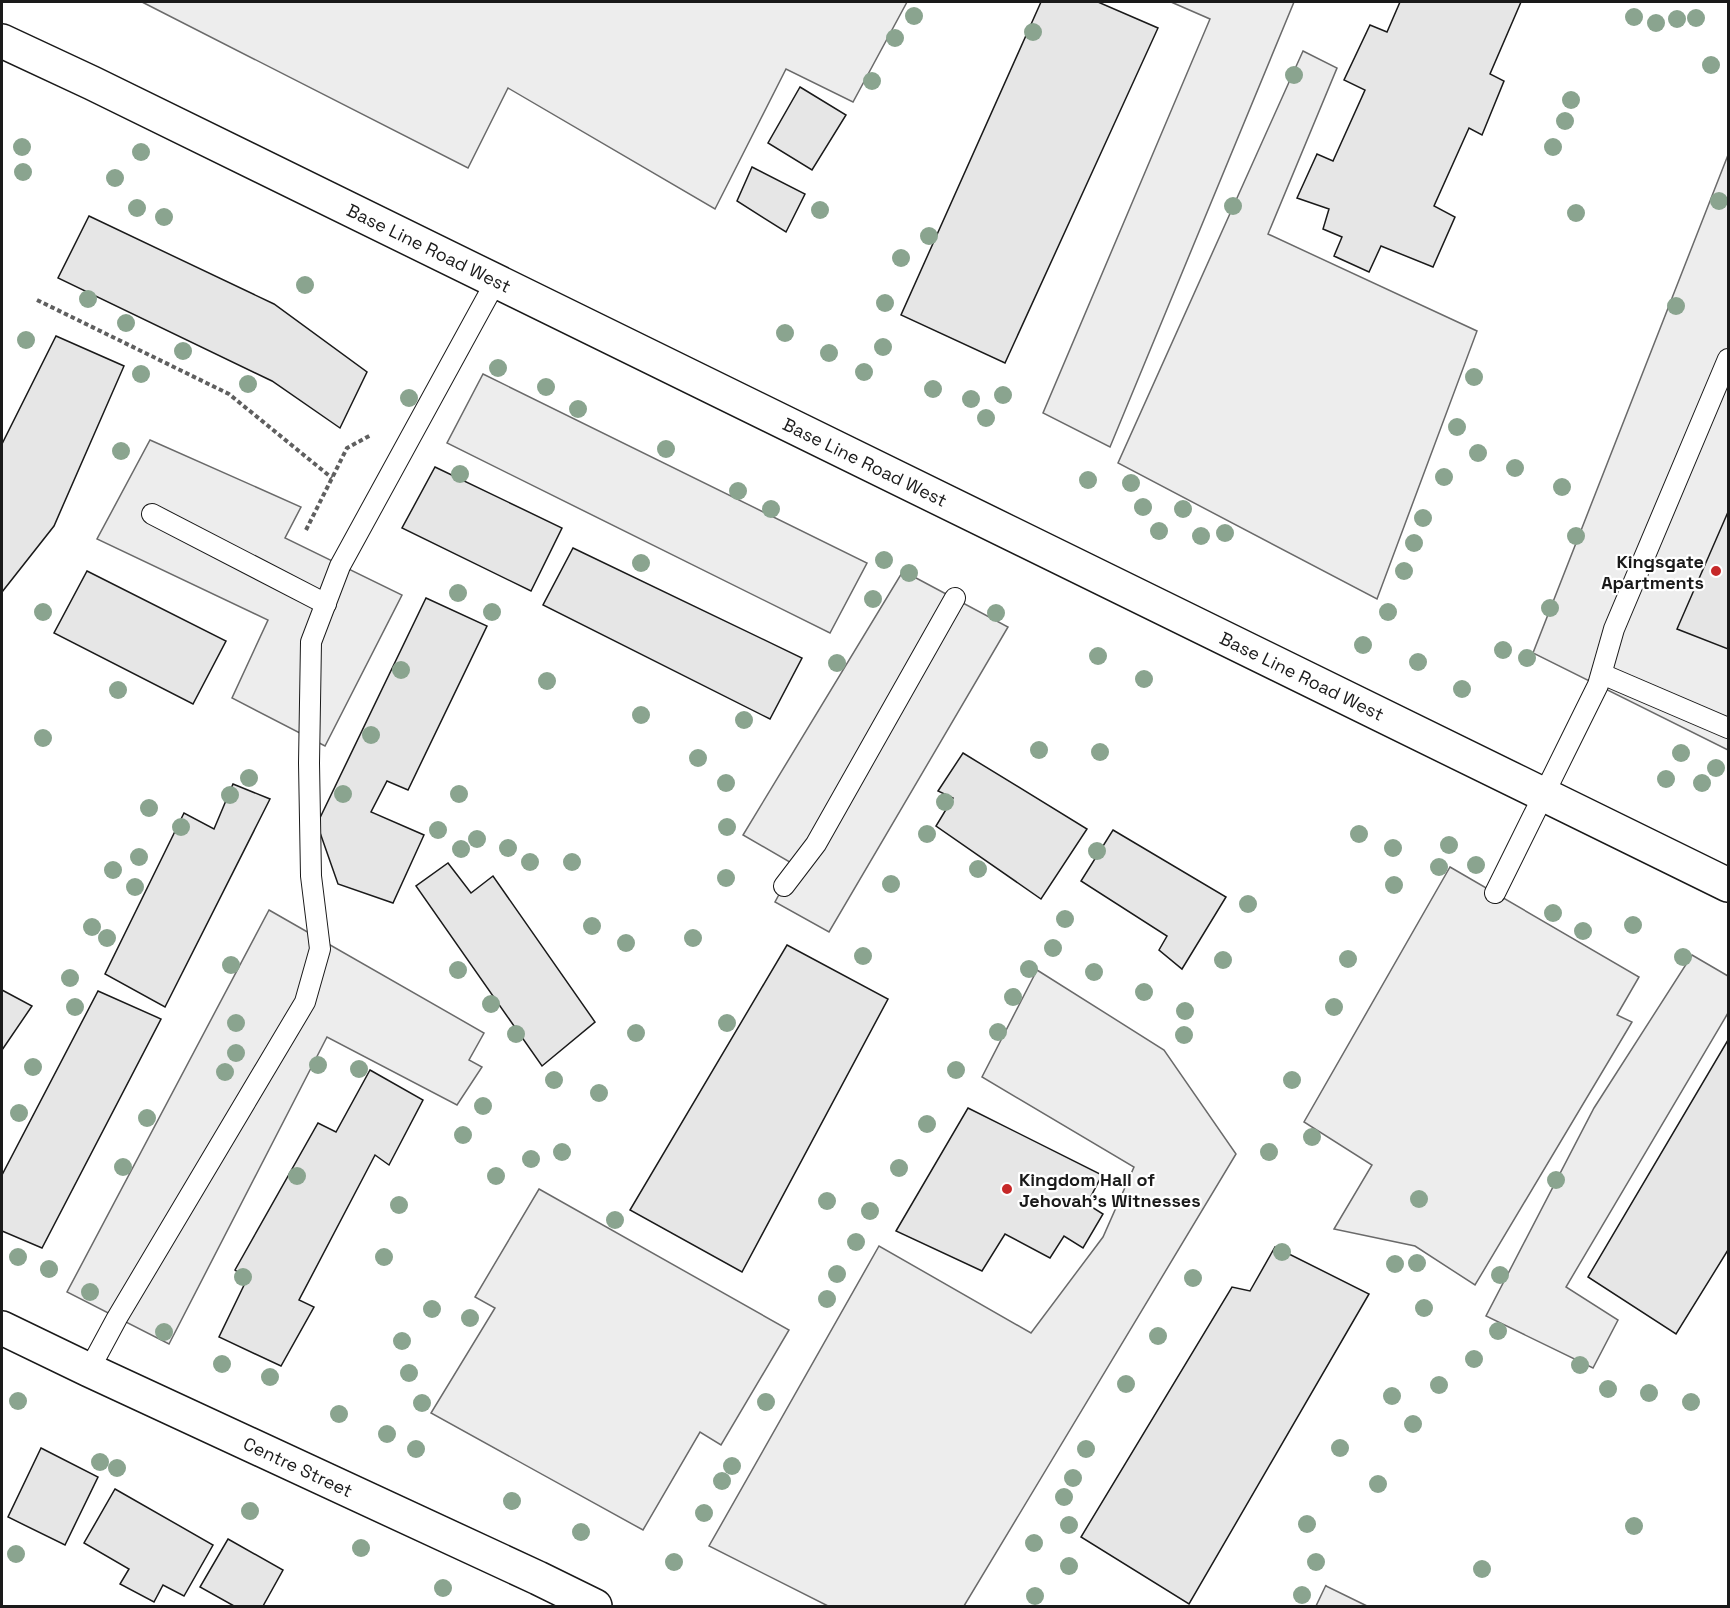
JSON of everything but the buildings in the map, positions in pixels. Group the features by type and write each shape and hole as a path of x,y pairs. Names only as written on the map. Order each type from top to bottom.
{"street":[{"name":"Base Line Road West","path":"2,41 92,83 1728,885"},
{"name":"Centre Street","path":"2,1328 595,1606"}],"lane":[{"path":"89,1370 117,1318 307,995 320,949 311,876 309,763 311,642 340,566 496,281"},
{"path":"1495,893 1602,674 1614,629 1728,358"},
{"path":"152,514 326,604"},
{"path":"784,886 816,844 955,598"},
{"path":"1602,674 1728,728"}],"path":[{"path":"37,300 230,394 332,478"},
{"path":"306,530 347,448 380,431"}],"shaded area":[{"path":"142,2 907,2 853,102 786,69 715,209 508,88 468,168"},
{"path":"1171,2 1294,2 1110,447 1043,413 1210,19"},
{"path":"1303,51 1337,68 1268,234 1477,331 1377,599 1118,463"},
{"path":"1728,155 1728,750 1533,653"},
{"path":"483,374 867,563 830,633 447,443"},
{"path":"150,440 301,507 285,538 402,595 325,746 232,698 268,620 97,539"},
{"path":"903,571 1008,627 829,932 775,902 795,865 743,835"},
{"path":"1450,867 1639,977 1617,1015 1632,1022 1475,1285 1415,1246 1334,1229 1372,1165 1304,1122"},
{"path":"269,910 484,1033 469,1060 482,1067 457,1105 327,1037 169,1344 67,1292"},
{"path":"1692,955 1728,976 1728,1013 1566,1287 1618,1320 1593,1368 1486,1316 1594,1108"},
{"path":"1037,970 1164,1050 1236,1154 964,1606 828,1606 709,1546 879,1246 1031,1333 1103,1237 1134,1167 982,1077"},
{"path":"539,1189 789,1330 721,1445 700,1432 643,1530 431,1413 495,1308 475,1297"},
{"path":"1326,1586 1367,1606 1316,1606"}],"place":[{"name":"Kingsgate Apartments","path":"1716,571"},
{"name":"Kingdom Hall of Jehovah's Witnesses","path":"1007,1189"}]}
